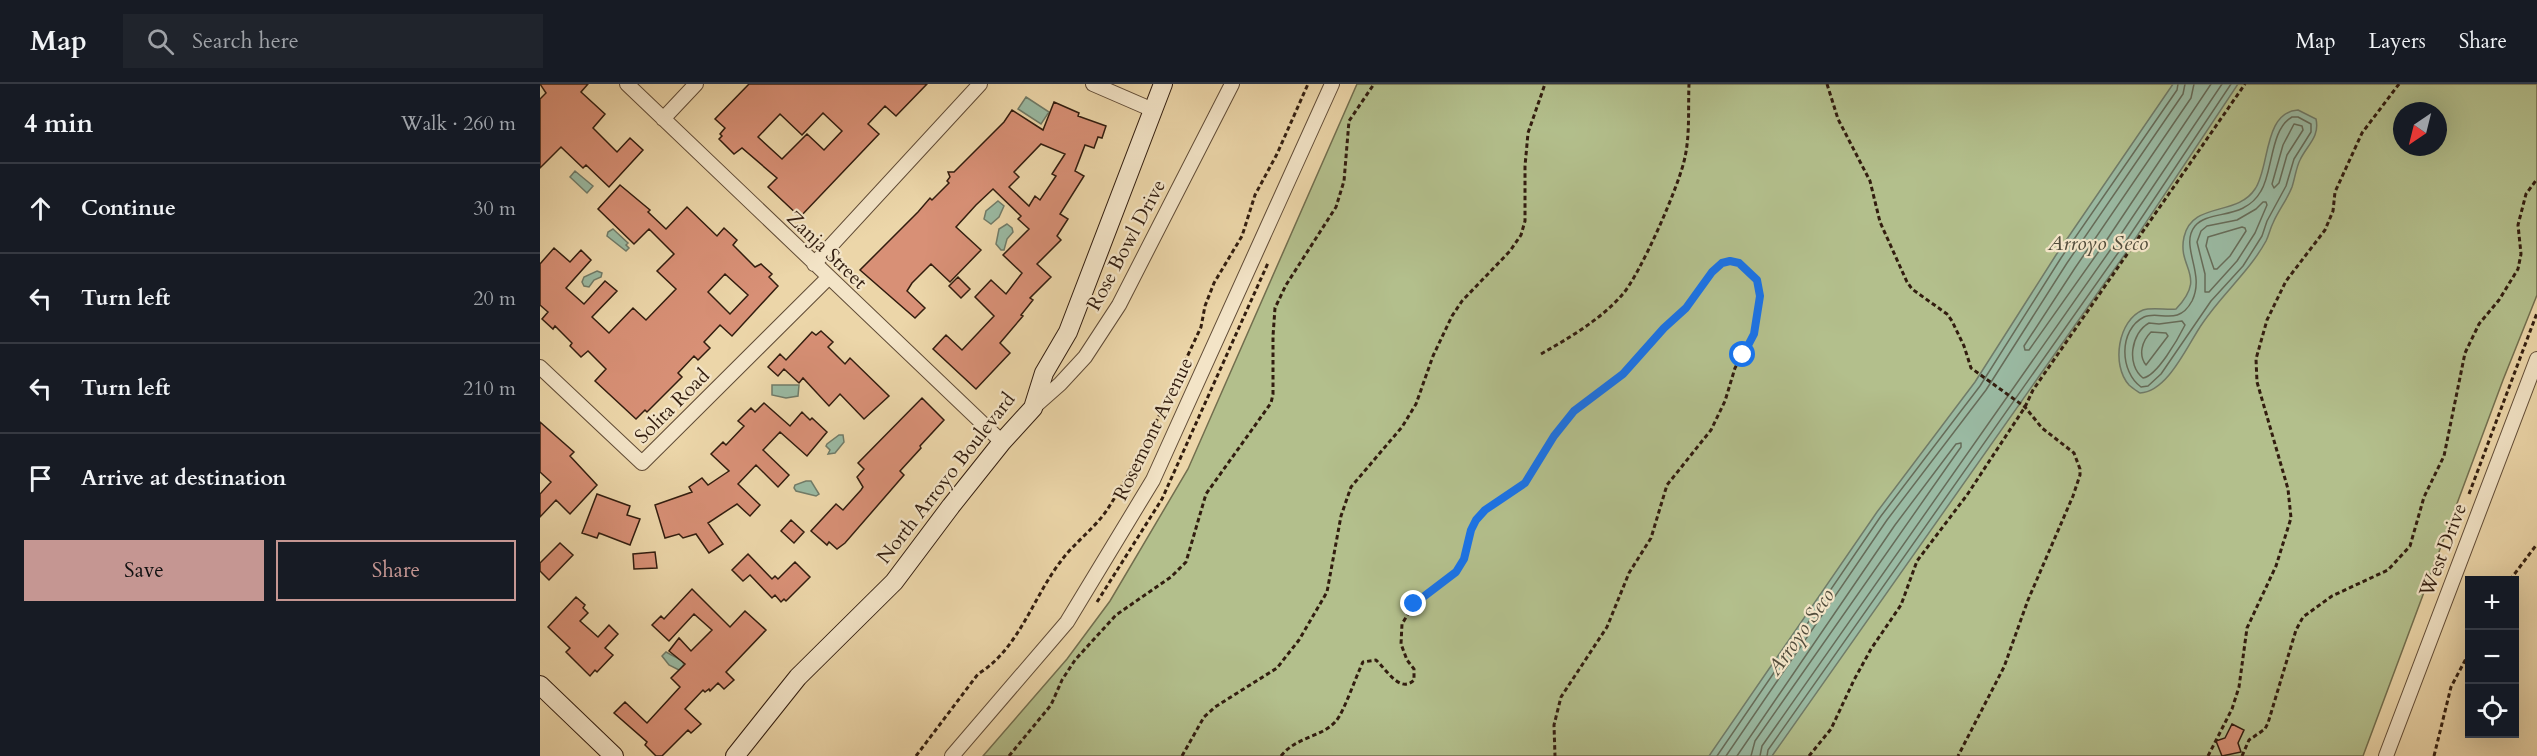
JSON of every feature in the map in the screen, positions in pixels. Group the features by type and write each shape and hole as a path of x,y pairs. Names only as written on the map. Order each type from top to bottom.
{"street":[{"name":"Zanja Street","path":"627,84 1002,442"},
{"path":"663,118 696,84"},
{"path":"814,264 980,84"},
{"path":"1093,84 1153,110"},
{"name":"North Arroyo Boulevard","path":"735,756 798,677 894,582 1002,442 1033,408 1044,373 1068,332 1163,84"},
{"name":"Rose Bowl Drive","path":"1033,408 1085,357 1119,305 1232,84"},
{"name":"Rosemont Avenue","path":"952,756 1067,622 1153,480 1332,84"},
{"name":"Solita Road","path":"540,367 642,464 828,278"},
{"name":"West Drive","path":"2386,756 2537,359"},
{"path":"540,685 614,756"}],"path":[{"path":"916,756 978,674 992,666 1003,652 1038,600 1061,560 1105,512 1141,453 1202,327 1205,306 1214,283 1242,236 1255,195 1277,154 1308,84"},
{"path":"1009,756 1050,705 1075,660 1116,615 1171,577 1186,562 1206,494 1271,403 1275,308 1286,285 1336,207 1344,181 1349,121 1374,84"},
{"path":"1182,756 1204,717 1215,707 1277,668 1299,640 1327,592 1341,516 1351,487 1402,427 1416,404 1433,356 1452,316 1462,301 1510,251 1521,235 1526,221 1525,166 1528,133 1545,84"},
{"path":"1541,354 1574,335 1602,314 1629,285 1657,230 1685,159 1688,137 1689,84"},
{"path":"1827,84 1838,119 1870,181 1880,222 1907,282 1912,289 1947,314 1965,346 1968,363 1978,374 2025,407 2042,428 2074,453 2080,475 2028,600 2004,667 1958,756"},
{"path":"1809,756 1831,729 1871,649 1901,605 1917,561 1967,495 2025,407 2033,390 2245,84"},
{"path":"2208,756 2232,709 2239,687 2247,628 2276,566 2290,518 2288,489 2257,382 2256,359 2267,320 2292,270 2325,230 2333,211 2335,192 2362,133 2399,84"},
{"path":"2241,756 2249,740 2265,729 2268,723 2293,639 2303,617 2332,596 2388,570 2410,546 2424,497 2444,456 2465,353 2479,324 2499,300 2518,269 2521,254 2518,225 2526,194 2537,179"},
{"path":"1281,756 1291,744 1327,728 1336,721 1363,662 1376,660 1395,681 1410,685 1414,680 1414,669 1407,660 1401,644 1402,624 1414,604 1456,572 1464,559 1471,530 1476,520 1485,510 1525,483 1564,422 1574,411 1636,361 1695,297 1712,272 1722,263 1730,261 1739,263 1757,280 1760,296 1754,334 1735,368 1725,400 1711,430 1667,485 1651,538 1629,573 1607,627 1561,697 1554,725 1556,756"},
{"path":"2513,576 2537,544"},
{"path":"2434,756 2451,687 2465,659"}],"shaded area":[{"path":"1357,84 2537,84 2537,295 2363,756 983,756 1067,659 1110,601 1188,469"}],"water":[{"name":"Arroyo Seco","path":"2173,84 2238,84 2123,257 1772,756 1709,756 1877,512 1975,382 2056,255"},
{"path":"1026,97 1049,112 1041,124 1018,109"},
{"path":"2298,110 2316,119 2316,131 2297,166 2292,187 2266,241 2252,263 2210,313 2168,376 2160,385 2150,391 2140,393 2129,385 2120,366 2120,344 2128,323 2134,315 2143,310 2176,309 2190,288 2191,280 2183,248 2184,237 2189,226 2205,213 2247,198 2260,180 2273,130 2287,113"},
{"path":"575,171 593,186 587,193 570,177"},
{"path":"998,201 1004,206 999,217 991,224 984,219 986,211"},
{"path":"1007,224 1013,232 1007,239 1004,250 1001,250 996,244 999,229"},
{"path":"613,229 628,243 626,245 629,248 626,251 607,236 608,232"},
{"path":"597,271 602,273 601,277 594,280 589,287 584,286 582,282 584,277"},
{"path":"772,385 799,385 798,396 786,398 772,395"},
{"path":"839,435 843,435 844,442 835,453 828,454 830,450 827,444"},
{"path":"811,481 819,494 816,496 796,491 795,485"},
{"path":"666,652 683,661 684,668 681,671 669,665 662,656"}],"building":[{"path":"540,84 588,84 581,92 605,114 593,128 617,152 630,138 643,150 609,187 586,165 583,168 561,147 540,168 540,99 546,93"},
{"path":"749,84 927,84 896,116 885,106 868,124 879,134 800,217 768,187 777,178 742,148 734,154 719,139 725,128 715,119","holes":["823,113 842,131 824,150 807,134 782,159 758,137 780,114 802,135"]},
{"path":"1054,102 1079,113 1078,116 1106,126 1102,138 1098,137 1094,148 1085,145 1075,171 1084,176 1060,214 1068,219 1057,236 1061,240 1037,264 1051,277 1030,298 1033,300 1021,315 1023,316 1000,343 1010,353 976,389 933,349 946,335 962,350 994,316 975,297 991,280 1006,294 1022,273 1003,255 1029,229 1018,219 1021,216 993,189 976,205 956,227 981,250 950,282 931,264 912,283 907,291 925,308 915,318 860,270 930,198 932,200 949,183 947,181 950,177 948,172 954,172 1004,122 1012,110 1043,130","holes":["1041,144 1065,154 1052,174 1056,176 1040,200 1035,196 1029,206 1009,187 1019,177 1014,172"]},
{"path":"620,185 650,210 648,212 666,229 687,207 717,236 724,228 737,240 733,245 755,267 761,264 772,274 769,277 778,286 732,336 720,325 704,342 710,348 698,360 694,356 678,373 682,377 647,412 645,410 636,419 595,381 606,369 588,351 581,357 570,346 572,343 555,326 553,329 542,319 548,312 540,305 540,264 554,248 570,262 581,250 591,260 566,288 584,304 605,281 617,291 592,317 609,333 633,308 646,320 676,289 657,271 674,254 649,229 634,244 598,209","holes":["725,274 748,295 730,314 708,292"]},
{"path":"958,277 970,289 961,298 949,286"},
{"path":"821,331 833,342 828,347 845,364 850,358 889,396 864,419 840,394 829,406 803,378 799,383 784,369 778,376 768,367 780,354 786,360 812,332 816,335"},
{"path":"922,398 944,420 900,471 904,475 845,543 837,549 829,542 827,545 811,531 836,504 843,510 861,490 863,487 857,477 864,469 858,463"},
{"path":"764,403 790,426 802,412 827,432 807,456 780,432 763,450 789,475 778,487 756,465 738,484 760,505 750,516 737,504 708,523 723,544 709,553 696,534 683,538 679,534 665,538 655,505 692,492 689,487 702,478 708,485 729,471 711,454 723,442 726,445 744,426 738,421 751,408 755,412"},
{"path":"540,422 574,452 570,456 597,485 570,514 556,500 540,517 540,494 551,482 540,472"},
{"path":"597,494 630,506 627,515 640,519 630,545 599,533 597,538 582,533"},
{"path":"791,520 804,532 794,543 781,531"},
{"path":"560,543 573,555 549,580 540,571 540,563"},
{"path":"655,552 657,568 634,569 633,554"},
{"path":"748,554 772,579 775,576 778,579 795,562 810,577 786,601 784,599 781,602 775,595 772,598 750,575 743,581 732,570"},
{"path":"692,589 730,627 745,611 766,630 726,672 734,680 724,689 718,683 710,691 709,689 705,692 703,690 685,709 701,724 691,733 688,730 662,756 656,756 645,745 647,742 614,713 625,702 647,723 680,687 671,678 685,664 669,651 679,638 691,651 712,630 694,614 669,641 652,625 661,616 664,619"},
{"path":"576,597 585,605 583,608 588,613 580,621 598,637 609,625 618,634 605,648 613,655 590,676 566,652 570,648 548,627"},
{"path":"2232,724 2244,730 2238,743 2241,752 2222,756 2216,741 2225,738"}],"route":[{"path":"1414,604 1456,572 1464,559 1471,530 1476,520 1485,510 1515,492 1525,483 1554,436 1574,411 1623,374 1664,328 1686,308 1712,272 1722,263 1730,261 1739,263 1757,280 1760,296 1754,334 1743,355"}]}
